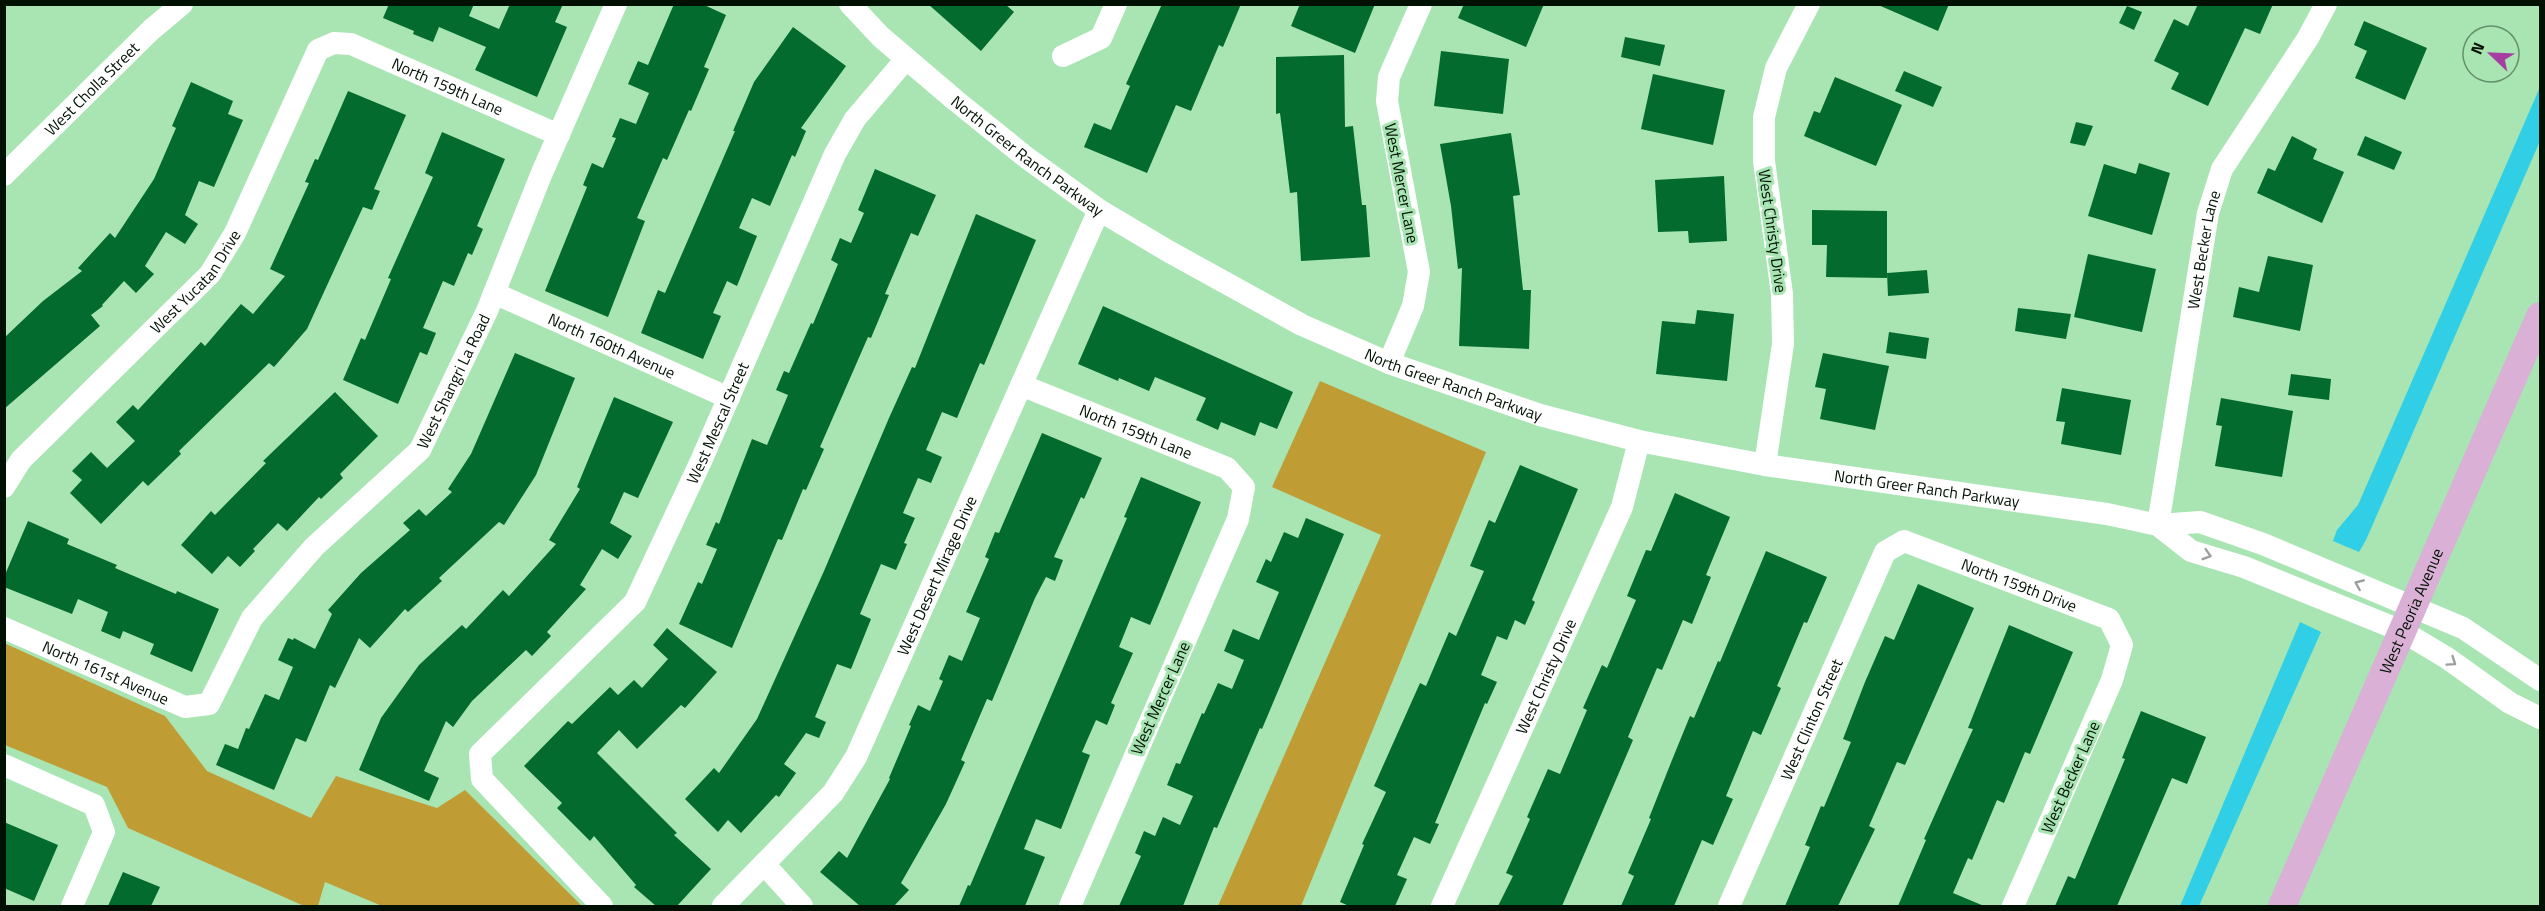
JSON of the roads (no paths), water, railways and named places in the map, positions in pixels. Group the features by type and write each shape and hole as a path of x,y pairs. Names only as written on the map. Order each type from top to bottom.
{"main road":[{"name":"West Peoria Avenue","path":"2282,906 2541,316"}],"street":[{"name":"West Cholla Street","path":"4,175 151,30 182,4"},
{"name":"West Shangri La Road","path":"209,704 252,618 314,547 420,450 494,293 616,4"},
{"name":"North Greer Ranch Parkway","path":"850,4 881,38 906,59 1027,158 1099,210 1302,325 1389,363 1540,415 1639,441 1765,465 2107,514 2158,525 2191,550 2407,619"},
{"path":"1063,56 1101,38 1116,4"},
{"name":"West Mercer Lane","path":"1389,363 1413,306 1419,272 1387,101 1389,76 1421,4"},
{"name":"West Christy Drive","path":"1765,465 1783,344 1782,294 1764,161 1764,117 1776,68 1809,4"},
{"name":"West Becker Lane","path":"2158,525 2208,213 2222,169 2308,38 2326,4"},
{"name":"North 159th Lane","path":"334,43 351,44 559,135"},
{"name":"West Yucatan Drive","path":"4,488 21,460 210,274 235,233 318,50 334,43"},
{"name":"West Mescal Street","path":"602,906 482,779 480,754 635,602 729,398 835,154 855,119 906,59"},
{"name":"West Desert Mirage Drive","path":"723,906 833,793 856,757 1099,210"},
{"name":"North 160th Avenue","path":"494,293 729,398"},
{"name":"North 159th Lane","path":"1021,385 1227,468 1244,487"},
{"name":"West Christy Drive","path":"1442,906 1622,507 1639,441"},
{"name":"West Mercer Lane","path":"1070,906 1238,519 1244,487"},
{"name":"North 159th Drive","path":"1904,541 2109,619 2122,645"},
{"name":"West Clinton Street","path":"1730,906 1885,552 1904,541"},
{"path":"2407,619 2463,628 2541,680"},
{"path":"2407,619 2447,658 2510,703 2541,718"},
{"name":"North 161st Avenue","path":"4,628 185,707 209,704"},
{"name":"West Becker Lane","path":"2013,906 2112,680 2122,645"},
{"path":"4,765 94,805 104,832 72,906"},
{"path":"764,864 802,906"}],"water":[{"path":"2540,87 2540,141 2359,552 2333,541 2337,530 2358,505"},
{"path":"2300,622 2321,632 2199,906 2180,906"}]}
